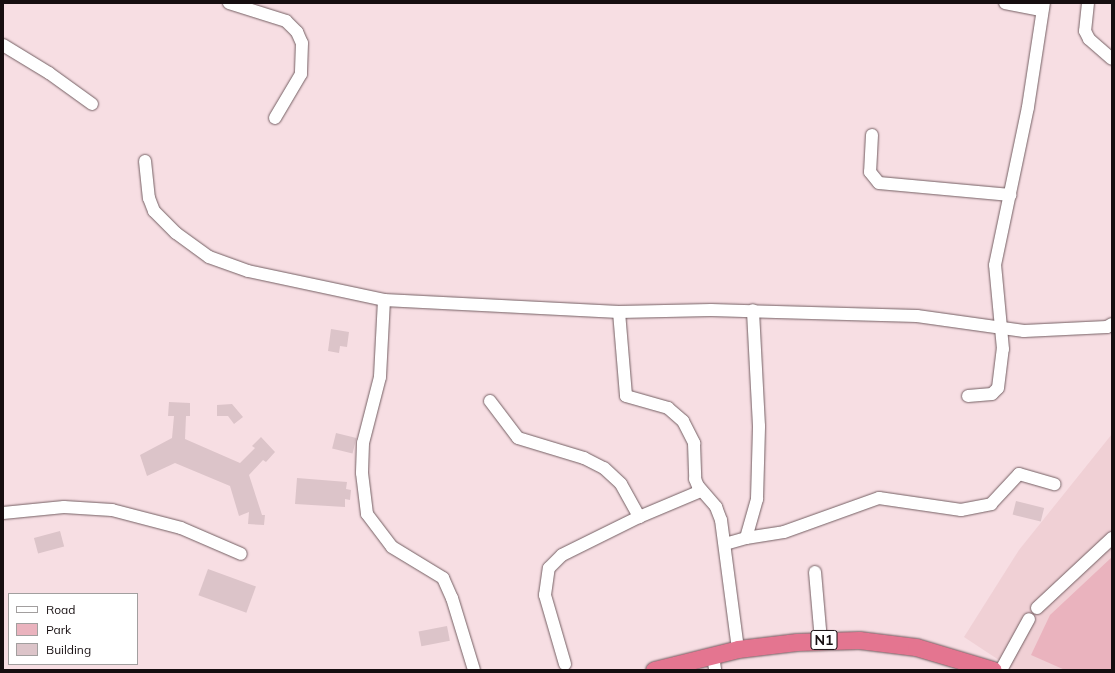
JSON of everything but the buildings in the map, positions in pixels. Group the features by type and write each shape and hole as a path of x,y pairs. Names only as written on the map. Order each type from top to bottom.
{"highway":[{"name":"N1","path":"654,670 714,662 738,650 821,640 859,640 916,647 992,670"}],"street":[{"path":"229,3 286,21 298,32 302,49 301,74 275,118"},
{"path":"968,396 992,394 998,388 1003,349 995,265 1028,107 1043,7 1004,3"},
{"path":"1088,3 1085,31 1089,39 1112,59"},
{"path":"3,46 49,73 92,104"},
{"path":"872,135 870,172 879,184 1010,195"},
{"path":"145,161 149,198 154,211 176,233 209,257 248,270 384,300 619,312 753,310 917,316 1001,329 1024,331 1107,327 1112,324"},
{"path":"384,300 380,377 363,443 362,473 367,514 392,546 444,578 452,598 474,670"},
{"path":"746,538 757,492 760,426 753,310"},
{"path":"619,312 626,396 668,408 683,421 694,444 695,479 701,491 716,507 725,544 738,650"},
{"path":"490,401 513,433 525,442 565,452 604,468 621,484 639,517"},
{"path":"725,544 746,538 784,532 879,498 961,510 991,504 1020,474 1055,484"},
{"path":"565,664 545,595 549,568 562,555 639,517 701,491"},
{"path":"3,513 64,507 112,510 181,528 241,554"},
{"path":"1037,608 1112,538"},
{"path":"815,572 821,640"},
{"path":"992,670 1028,619"}],"shaded area":[{"path":"1112,434 1112,670 1014,670 964,637 1019,550"}],"green space":[{"path":"1112,557 1112,670 1065,670 1031,655 1050,615"}]}
